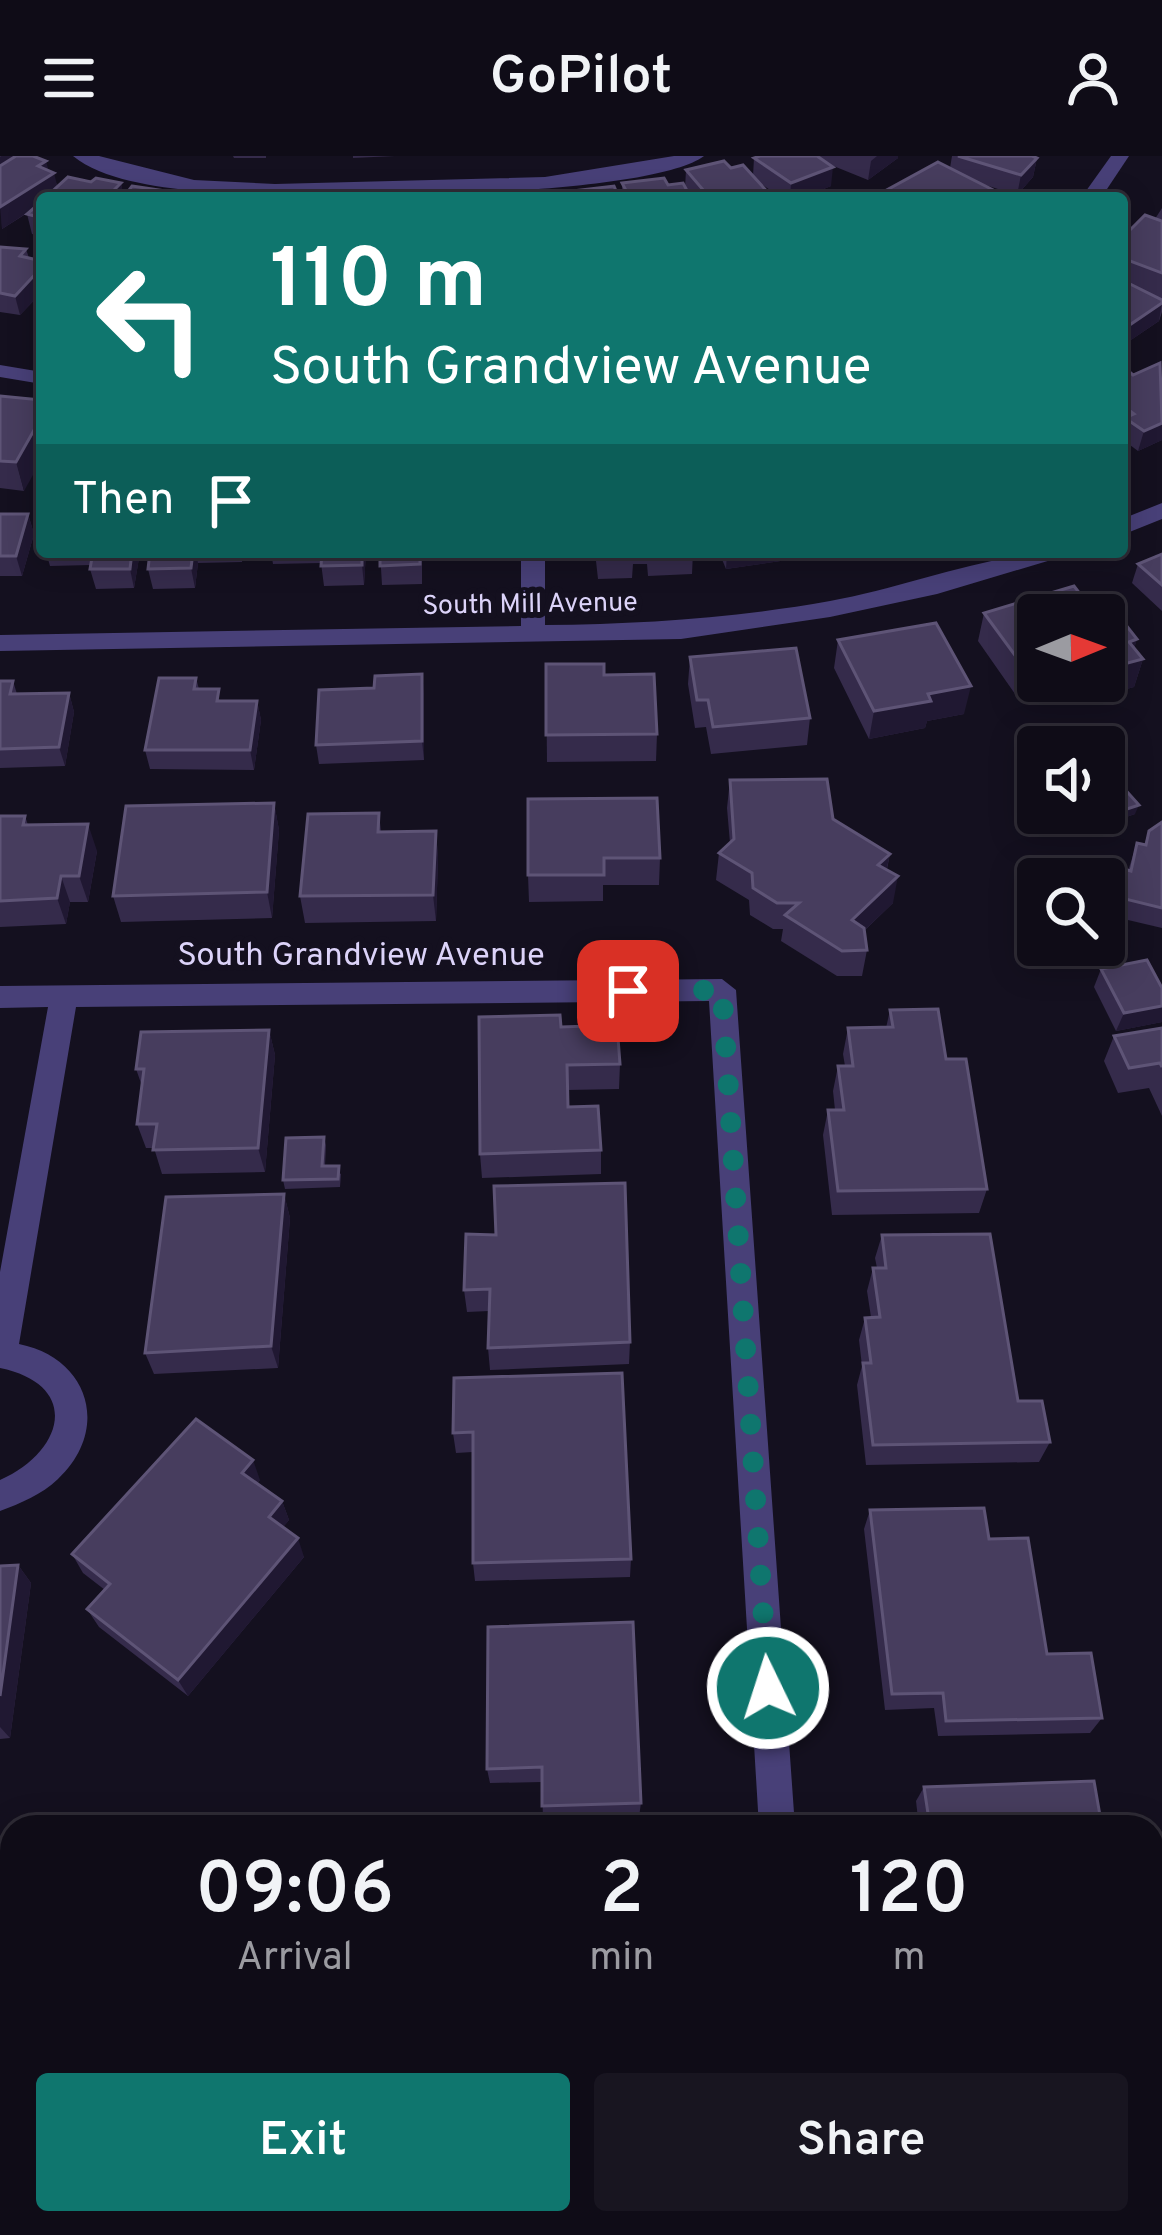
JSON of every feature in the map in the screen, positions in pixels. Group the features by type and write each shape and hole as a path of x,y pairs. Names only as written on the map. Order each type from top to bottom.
{"street":[{"path":"82,156 175,182 290,192"},
{"path":"328,192 535,184 624,174 695,156"},
{"path":"1095,192 1120,156"},
{"path":"0,371 36,377"},
{"path":"1128,525 1162,510"},
{"path":"533,558 533,636"},
{"name":"South Mill Avenue","path":"0,643 681,631 830,609 937,586 1033,558"},
{"name":"South Grandview Avenue","path":"0,997 722,990 776,1815"},
{"path":"0,1496 42,1476 61,1454 71,1430 72,1406 65,1384 49,1367 28,1357 1,1354 64,995"}],"building":[{"path":"16,156 46,161 38,166 54,173 0,207 0,166"},
{"path":"817,156 833,167 791,183 754,158"},
{"path":"958,156 1032,156 1037,158 1021,175"},
{"path":"724,161 731,168 743,165 768,192 705,192 686,170"},
{"path":"938,162 997,192 887,192"},
{"path":"68,177 121,183 112,192 52,192"},
{"path":"664,178 668,185 683,183 688,192 627,192 622,183"},
{"path":"132,186 173,192 128,192"},
{"path":"614,186 616,192 572,192"},
{"path":"1145,215 1162,221 1162,273 1128,260 1128,232"},
{"path":"0,247 26,249 20,256 36,260 36,273 15,296 0,293"},
{"path":"1128,283 1162,300 1128,323"},
{"path":"1160,363 1162,423 1144,431 1128,420 1134,414 1128,410 1128,371 1133,375"},
{"path":"0,396 36,399 36,427 16,462 0,461"},
{"path":"0,514 28,514 16,556 0,556"},
{"path":"1162,554 1162,585 1138,564"},
{"path":"92,558 131,558 130,569 90,569"},
{"path":"149,558 192,558 191,568 148,569"},
{"path":"322,558 362,558 362,565 321,566"},
{"path":"380,558 420,558 420,564 380,566"},
{"path":"1074,586 1080,594 1047,594"},
{"path":"1017,603 1017,658 984,613"},
{"path":"936,623 971,686 928,694 931,701 874,711 838,640"},
{"path":"1125,624 1137,639 1129,642 1143,659 1125,664"},
{"path":"796,648 810,718 713,727 708,700 697,700 690,657"},
{"path":"546,664 604,664 604,675 654,674 657,734 546,735"},
{"path":"422,674 422,741 316,745 319,690 374,688 375,676"},
{"path":"159,678 196,678 194,689 219,689 217,701 257,701 250,750 145,750"},
{"path":"0,681 13,681 10,694 69,693 59,747 0,749"},
{"path":"827,779 833,819 890,854 878,865 898,876 852,920 864,928 867,950 842,951 785,915 799,903 777,903 753,888 752,873 719,853 734,839 730,780"},
{"path":"1125,789 1139,805 1125,810"},
{"path":"657,798 660,858 604,858 604,875 528,875 528,799"},
{"path":"274,803 267,892 113,896 126,806"},
{"path":"379,813 378,832 436,831 433,895 300,896 308,814"},
{"path":"0,816 25,816 23,825 88,824 79,876 61,876 57,898 0,901"},
{"path":"1162,822 1162,908 1125,899 1125,869 1131,871 1137,843 1146,845 1149,831"},
{"path":"1147,960 1162,988 1162,1006 1124,1013 1101,969"},
{"path":"938,1009 946,1059 966,1059 987,1189 838,1191 828,1110 844,1110 838,1066 853,1066 848,1028 893,1027 890,1010"},
{"path":"560,1015 561,1027 617,1025 620,1064 567,1065 568,1107 598,1106 601,1150 480,1154 479,1017"},
{"path":"1162,1028 1162,1067 1160,1063 1129,1068 1114,1036"},
{"path":"269,1030 258,1148 153,1150 157,1124 137,1124 144,1069 136,1069 141,1032"},
{"path":"324,1137 322,1166 339,1166 338,1179 283,1180 286,1138"},
{"path":"625,1183 630,1342 488,1348 490,1289 464,1290 466,1234 496,1235 494,1186"},
{"path":"284,1194 271,1346 145,1353 166,1197"},
{"path":"990,1234 1018,1401 1042,1401 1050,1442 873,1445 863,1363 871,1363 865,1318 880,1317 873,1268 886,1268 882,1235"},
{"path":"622,1373 631,1559 473,1563 473,1432 453,1433 454,1378"},
{"path":"196,1419 253,1460 242,1473 282,1501 269,1517 298,1538 178,1680 87,1609 110,1584 72,1554"},
{"path":"984,1508 989,1539 1028,1538 1047,1654 1091,1653 1102,1718 946,1721 943,1693 892,1694 870,1510"},
{"path":"18,1565 0,1696 0,1566"},
{"path":"633,1622 641,1803 542,1806 542,1767 487,1769 488,1627"},
{"path":"1094,1781 1100,1815 928,1815 924,1787"}],"route":[{"path":"628,991 722,990 768,1688"}]}
